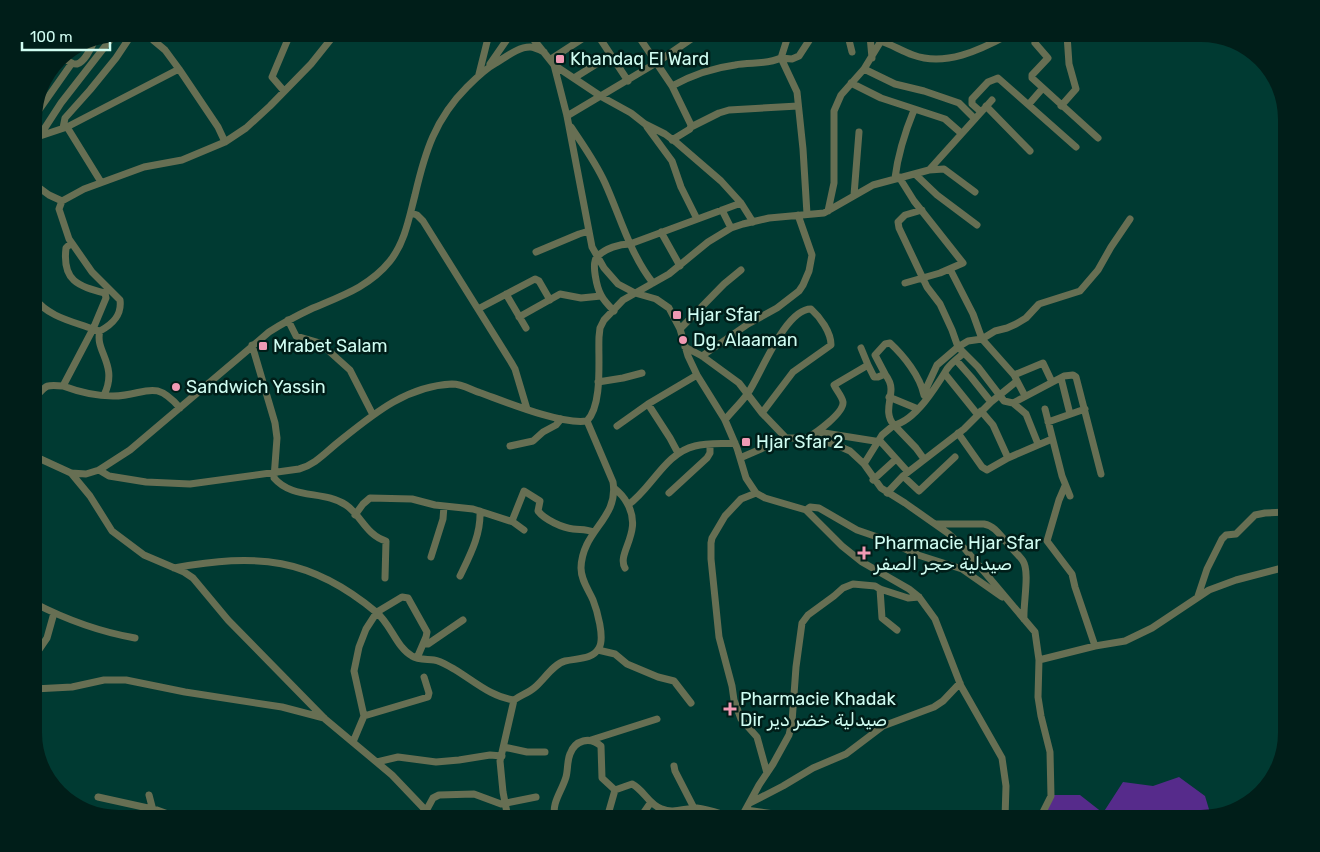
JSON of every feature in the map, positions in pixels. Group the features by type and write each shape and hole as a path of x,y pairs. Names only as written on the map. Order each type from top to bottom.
{"street":[{"path":"101,182 65,127 64,120 126,43"},
{"path":"160,43 218,127 225,142"},
{"path":"284,91 272,76 286,43"},
{"path":"43,307 56,316 97,330 113,322 121,305 120,300 92,272 72,243 59,209 62,201 76,192 101,182 144,167 182,160 225,142 258,117 311,64 329,43"},
{"path":"478,77 487,43"},
{"path":"489,67 505,43"},
{"path":"510,43 512,46 520,49"},
{"path":"529,47 532,43"},
{"path":"537,43 553,62 574,78 680,145 707,168 741,203 753,222"},
{"path":"553,62 577,43"},
{"path":"603,43 628,81"},
{"path":"644,43 672,86 691,127"},
{"path":"568,116 656,64 686,43"},
{"path":"786,43 781,58 796,92 807,214"},
{"path":"672,86 711,69 744,63 765,64 781,58 799,56 807,43"},
{"path":"850,43 852,52"},
{"path":"871,43 872,58"},
{"path":"828,211 834,182 834,111 841,94 864,69 880,43"},
{"path":"891,43 914,55 928,59 940,59 952,58 993,43"},
{"path":"1035,43 1048,57 1031,76 1042,89 1098,138"},
{"path":"1061,106 1076,89 1069,64 1068,43"},
{"path":"43,129 107,44"},
{"path":"43,460 71,473 86,474 100,470 130,450 252,345 288,320 354,291 380,272 398,251 411,213 424,158 435,129 450,106 489,67 520,49 529,47 544,52"},
{"path":"69,61 76,64 80,62 89,48"},
{"path":"574,78 611,54"},
{"path":"553,62 568,116 588,232 597,257 618,284 635,293 656,299 669,308 680,329 685,347 697,375 724,420 735,444 746,478 756,493 765,498 806,510 842,546 862,562 909,589 919,597 935,619 960,683 1002,758 1006,786 1005,810"},
{"path":"45,101 72,63"},
{"path":"43,136 65,127 179,69"},
{"path":"864,69 895,84 924,91 959,103 974,118"},
{"path":"1030,151 986,106 972,104 972,98 988,82 998,78 1076,147"},
{"path":"851,83 881,98 945,119 961,133"},
{"path":"1029,104 1042,89"},
{"path":"672,140 691,127 729,110 798,106"},
{"path":"929,170 986,106"},
{"path":"905,283 950,269 963,262 897,178 899,154 914,110"},
{"path":"569,124 597,167 630,244 644,271 654,283"},
{"path":"646,124 668,155 680,187 697,219"},
{"path":"854,195 859,132"},
{"path":"668,155 680,145"},
{"path":"100,470 109,476 146,482 190,484 299,469 309,465 391,402 428,388 452,384 467,386 504,402 561,419 577,422 587,421 596,404 599,337 600,328 604,320 623,300 680,266 708,242 731,228 753,222 828,211 873,185 929,170 944,169 975,192"},
{"path":"915,174 937,195 977,225"},
{"path":"43,191 62,201"},
{"path":"614,311 601,296 596,283 594,262 597,257 621,244 630,244 741,203"},
{"path":"722,210 731,228"},
{"path":"922,210 902,218 898,224 922,278 940,304 958,347 978,367 1004,401 1013,403 1027,416 1038,444"},
{"path":"411,213 424,221 515,369 527,409"},
{"path":"702,356 748,324 777,308 799,291 809,271 812,254 798,215"},
{"path":"864,464 882,436 894,425 903,422 918,410 935,368 945,357 968,341 982,339 995,331 1016,324 1026,318 1039,304 1080,290 1098,270 1130,220"},
{"path":"536,252 588,232"},
{"path":"661,232 680,266"},
{"path":"72,243 66,248 65,256 66,264 73,280 79,286 104,293 106,296 116,295"},
{"path":"950,269 973,314 982,339 1015,378 1025,396"},
{"path":"680,329 741,270"},
{"path":"478,309 535,279 539,281 550,300"},
{"path":"506,294 526,328"},
{"path":"519,317 562,294 581,298 601,296"},
{"path":"63,386 97,330 106,296"},
{"path":"724,420 747,394 789,322 801,312 811,309 825,327 831,345 793,372 762,413"},
{"path":"288,320 296,336 320,343 350,370 373,415"},
{"path":"97,330 108,364 109,380 104,395"},
{"path":"924,397 922,388 907,363 889,342 875,355 890,385 889,411 891,421 924,459"},
{"path":"252,345 275,423 276,456 273,472 274,478 277,482 291,490 332,499 346,505 378,538 386,541 385,578"},
{"path":"685,347 702,356 739,383 762,413 786,438"},
{"path":"861,348 874,377 885,374"},
{"path":"924,397 964,353"},
{"path":"956,360 991,402"},
{"path":"888,493 905,474 958,433 1015,378 1043,363 1052,382"},
{"path":"807,438 818,432 839,412 842,400 834,385 868,365"},
{"path":"598,382 642,373"},
{"path":"945,374 993,425 1008,458"},
{"path":"617,426 648,404 697,375"},
{"path":"1013,403 1061,378 1069,375 1076,377 1086,409 1101,474"},
{"path":"1061,378 1070,414"},
{"path":"43,389 46,386 54,384 79,392 104,395 130,394 148,389 157,390 170,397 180,408"},
{"path":"889,397 918,410"},
{"path":"648,404 678,453"},
{"path":"1048,422 1086,409"},
{"path":"1045,410 1065,486 1070,496"},
{"path":"510,446 533,441 543,432 556,425 561,419"},
{"path":"174,568 211,562 241,560 265,561 304,568 336,583 377,612 412,657 436,660 456,670 492,693 502,698 514,700 534,688 565,661 580,660 598,650 602,641 593,600 582,578 581,569 586,545 611,508 614,499 614,488 587,421"},
{"path":"818,432 879,441 896,459 919,491 954,457"},
{"path":"958,433 985,470 1052,439"},
{"path":"740,458 786,438 807,438 843,447 864,464 873,480 881,488 935,524 965,549 1035,632 1039,660 1038,697 1050,752 1051,796 1044,810"},
{"path":"628,505 638,498 678,453 695,446 735,444"},
{"path":"668,493 707,458 710,453 710,445"},
{"path":"873,480 896,459"},
{"path":"71,473 90,496 112,531 144,555 190,575 198,582 232,625 325,718 392,775 423,810"},
{"path":"1065,486 1047,540 1072,574 1095,646"},
{"path":"614,488 628,505 633,518 633,528 622,560 625,568"},
{"path":"512,521 524,491 540,501 538,511 541,515 568,527 593,532"},
{"path":"756,493 741,499 725,516 712,538 711,559 719,637 734,700 741,719 757,737 767,773"},
{"path":"355,515 370,498 412,499 480,511 512,521 524,530"},
{"path":"431,557 441,526 444,506"},
{"path":"806,510 810,507 819,508 856,530 889,541 918,555 962,569 1007,600"},
{"path":"460,576 476,544 480,511"},
{"path":"1198,596 1207,569 1223,537 1236,534 1255,515 1278,512"},
{"path":"935,524 984,524 997,531 1023,561 1026,572 1023,605 1024,620"},
{"path":"1039,660 1095,646 1119,643 1135,637 1171,616 1209,590 1236,580 1278,569"},
{"path":"837,582 843,588"},
{"path":"746,810 759,785 784,746 792,722 796,667 802,623 808,615 843,588 853,584 861,583 875,586 908,598 919,597"},
{"path":"880,589 882,618 897,630"},
{"path":"353,742 364,716 354,664 363,636 377,612 405,596 408,598 427,632 417,658"},
{"path":"43,608 122,636 135,638"},
{"path":"43,644 47,638 54,613"},
{"path":"423,644 428,644 463,620"},
{"path":"598,650 615,654 627,664 658,677 674,681 691,703"},
{"path":"364,716 428,697 429,693 424,677"},
{"path":"43,688 72,687 104,680 126,680 185,692 282,707 325,718"},
{"path":"748,807 813,768 853,750 883,726 934,707 943,701 960,683"},
{"path":"506,810 503,792 502,756 514,700"},
{"path":"554,810 555,802 566,777 572,750 584,740 591,740 658,719"},
{"path":"591,740 602,748 602,778 615,790"},
{"path":"504,747 527,752 545,752"},
{"path":"377,762 398,757 436,762 490,755 502,756"},
{"path":"674,766 694,808"},
{"path":"615,790 632,784 651,802 664,810"},
{"path":"609,810 615,790"},
{"path":"428,810 432,798 439,795 474,794 492,802 505,804 536,797"},
{"path":"149,795 151,809"},
{"path":"98,797 154,810"},
{"path":"646,810 651,802"},
{"path":"748,807 759,810"},
{"path":"683,810 694,808 702,810"}],"shaded area":[{"path":"1179,777 1205,796 1209,809 1105,810 1123,782 1153,786"},
{"path":"1054,795 1080,795 1099,810 1046,810"}],"place":[{"name":"Khandaq El Ward","path":"560,59"},
{"name":"Hjar Sfar","path":"677,315"},
{"name":"Dg. Alaaman","path":"683,340"},
{"name":"Mrabet Salam","path":"263,346"},
{"name":"Sandwich Yassin","path":"176,387"},
{"name":"Hjar Sfar 2","path":"746,442"},
{"name":"Pharmacie Hjar Sfar صيدلية حجر الصفر","path":"864,553"},
{"name":"Pharmacie Khadak Dir صيدلية خضر دير","path":"730,709"}]}
